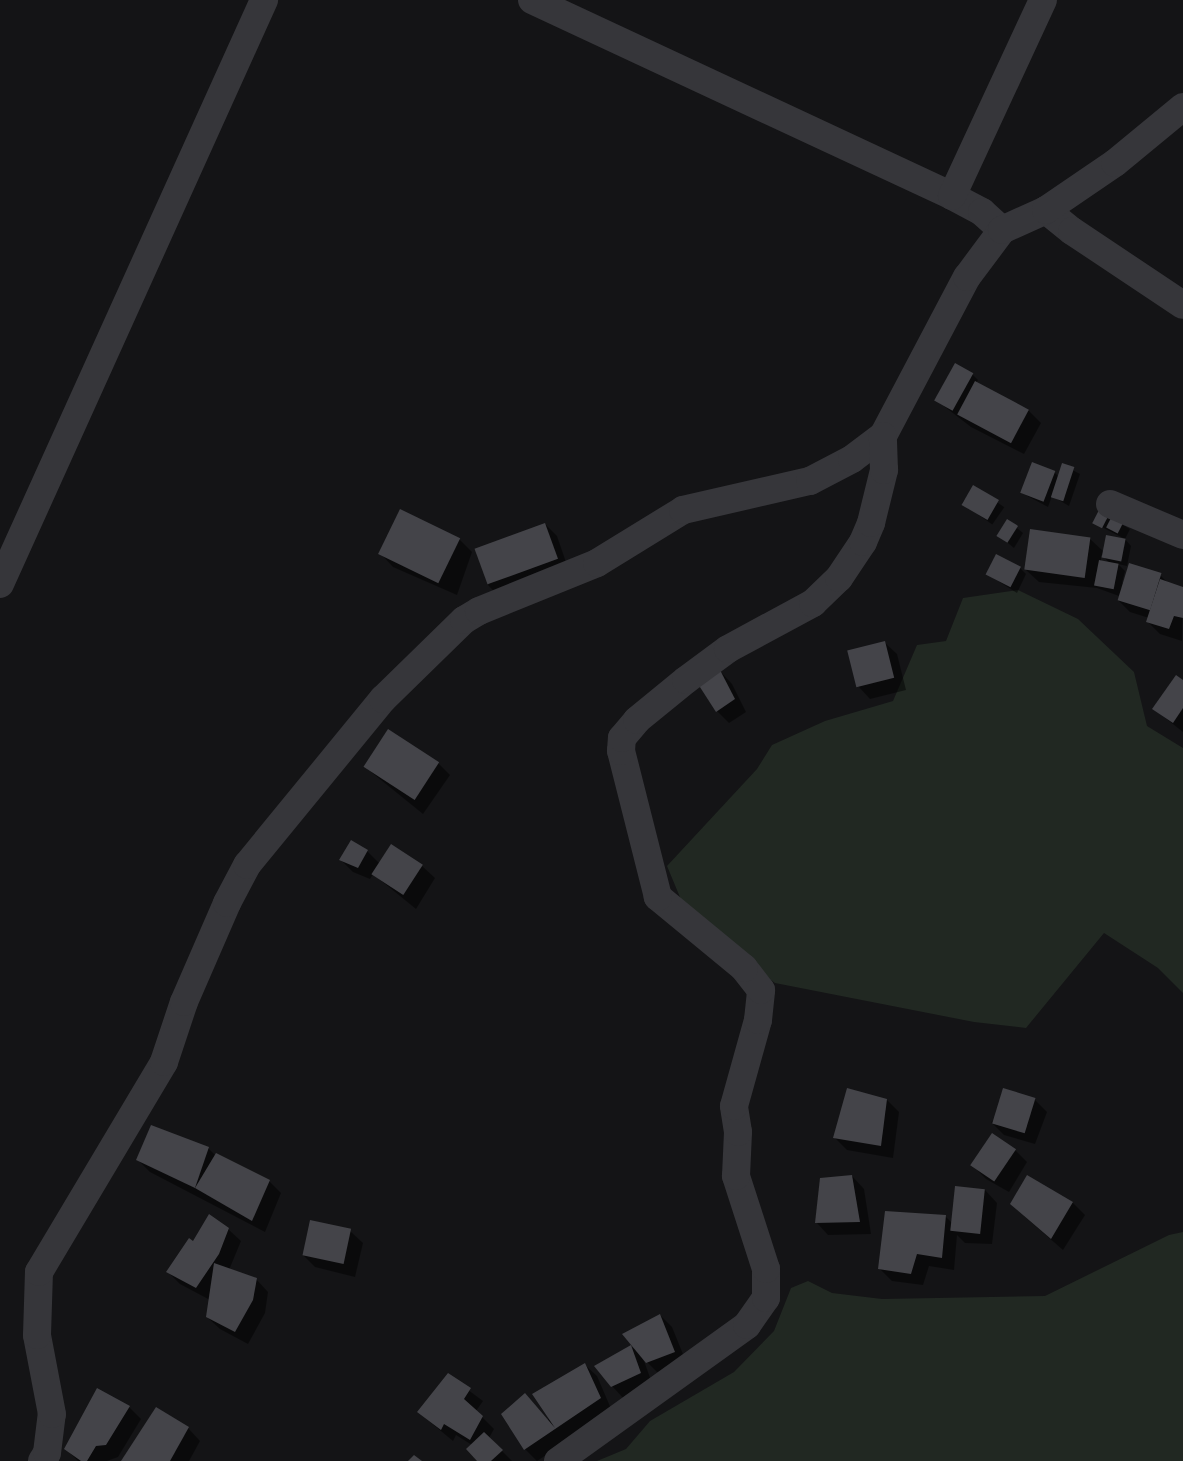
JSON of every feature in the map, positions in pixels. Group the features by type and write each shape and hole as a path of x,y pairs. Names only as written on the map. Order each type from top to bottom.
{"street":[{"path":"0,584 264,0"},
{"path":"532,0 952,196 982,212 1002,230"},
{"path":"952,196 1043,0"},
{"path":"42,1461 47,1453 52,1414 36,1335 39,1272 164,1062 184,1002 227,903 247,865 383,699 464,620 479,611 597,563 683,510 810,481 852,459 884,436 967,276 1002,230 1046,210 1115,163 1183,107"},
{"path":"1046,210 1072,231 1183,305"},
{"path":"558,1461 747,1325 766,1298 766,1269 736,1176 738,1132 734,1106 758,1020 761,990 744,968 658,897 622,751 622,738 636,720 728,649 812,603 839,578 863,542 871,522 884,470 884,436"},
{"path":"1110,504 1183,535"}],"shaded area":[{"path":"1018,590 1078,619 1134,672 1147,726 1183,748 1183,993 1158,968 1104,933 1026,1028 974,1022 775,983 687,914 667,866 757,769 772,745 825,721 893,701 917,645 946,641 963,598"},
{"path":"1183,1232 1183,1461 597,1461 626,1449 650,1421 734,1372 774,1331 791,1288 808,1281 832,1293 882,1299 1045,1296 1169,1235"}],"building":[{"path":"955,363 973,373 953,411 934,401"},
{"path":"975,381 1029,410 1011,443 957,415"},
{"path":"1032,462 1055,471 1044,502 1020,493"},
{"path":"1062,463 1074,467 1063,501 1051,497"},
{"path":"973,485 999,500 987,520 962,505"},
{"path":"400,509 460,538 438,583 378,554"},
{"path":"1099,510 1109,515 1102,528 1092,523"},
{"path":"1112,516 1124,522 1118,533 1106,528"},
{"path":"1007,519 1018,526 1007,543 996,536"},
{"path":"545,523 558,559 488,584 475,549"},
{"path":"1030,529 1090,537 1085,578 1024,570"},
{"path":"1106,535 1126,539 1121,561 1102,558"},
{"path":"996,554 1021,567 1011,587 986,574"},
{"path":"1099,560 1119,564 1114,589 1094,586"},
{"path":"1129,563 1162,573 1150,610 1118,600"},
{"path":"1160,579 1183,587 1183,618 1174,616 1169,629 1146,622"},
{"path":"885,641 894,678 856,687 847,650"},
{"path":"720,670 735,699 716,712 698,684"},
{"path":"1176,675 1183,680 1183,708 1173,723 1152,709"},
{"path":"388,729 439,762 415,800 363,767"},
{"path":"351,840 368,850 358,868 339,860"},
{"path":"391,844 423,865 403,895 371,874"},
{"path":"847,1088 887,1099 881,1146 833,1138"},
{"path":"1003,1088 1036,1098 1025,1133 992,1123"},
{"path":"151,1125 209,1147 195,1188 136,1160"},
{"path":"992,1133 1016,1149 994,1182 970,1165"},
{"path":"216,1153 270,1180 252,1221 195,1188"},
{"path":"852,1175 860,1222 815,1223 820,1178"},
{"path":"1027,1175 1073,1202 1051,1239 1010,1204"},
{"path":"955,1186 985,1189 980,1234 950,1231"},
{"path":"885,1211 946,1215 942,1258 917,1254 911,1274 878,1269"},
{"path":"209,1214 229,1228 219,1254 196,1288 166,1272 189,1238 193,1241"},
{"path":"310,1220 351,1229 344,1264 303,1255"},
{"path":"214,1263 257,1278 253,1300 235,1332 206,1317"},
{"path":"660,1314 675,1352 646,1363 622,1334"},
{"path":"631,1345 641,1373 611,1387 594,1366"},
{"path":"585,1363 601,1398 524,1450 501,1414 525,1393 555,1428 532,1394"},
{"path":"448,1373 471,1388 464,1399 483,1416 470,1440 444,1424 441,1430 417,1412"},
{"path":"97,1388 130,1406 106,1445 96,1446 87,1461 81,1461 64,1449"},
{"path":"156,1407 189,1427 170,1461 121,1461"},
{"path":"484,1432 503,1450 491,1461 477,1461 466,1449"},
{"path":"414,1455 422,1461 408,1461"}]}
